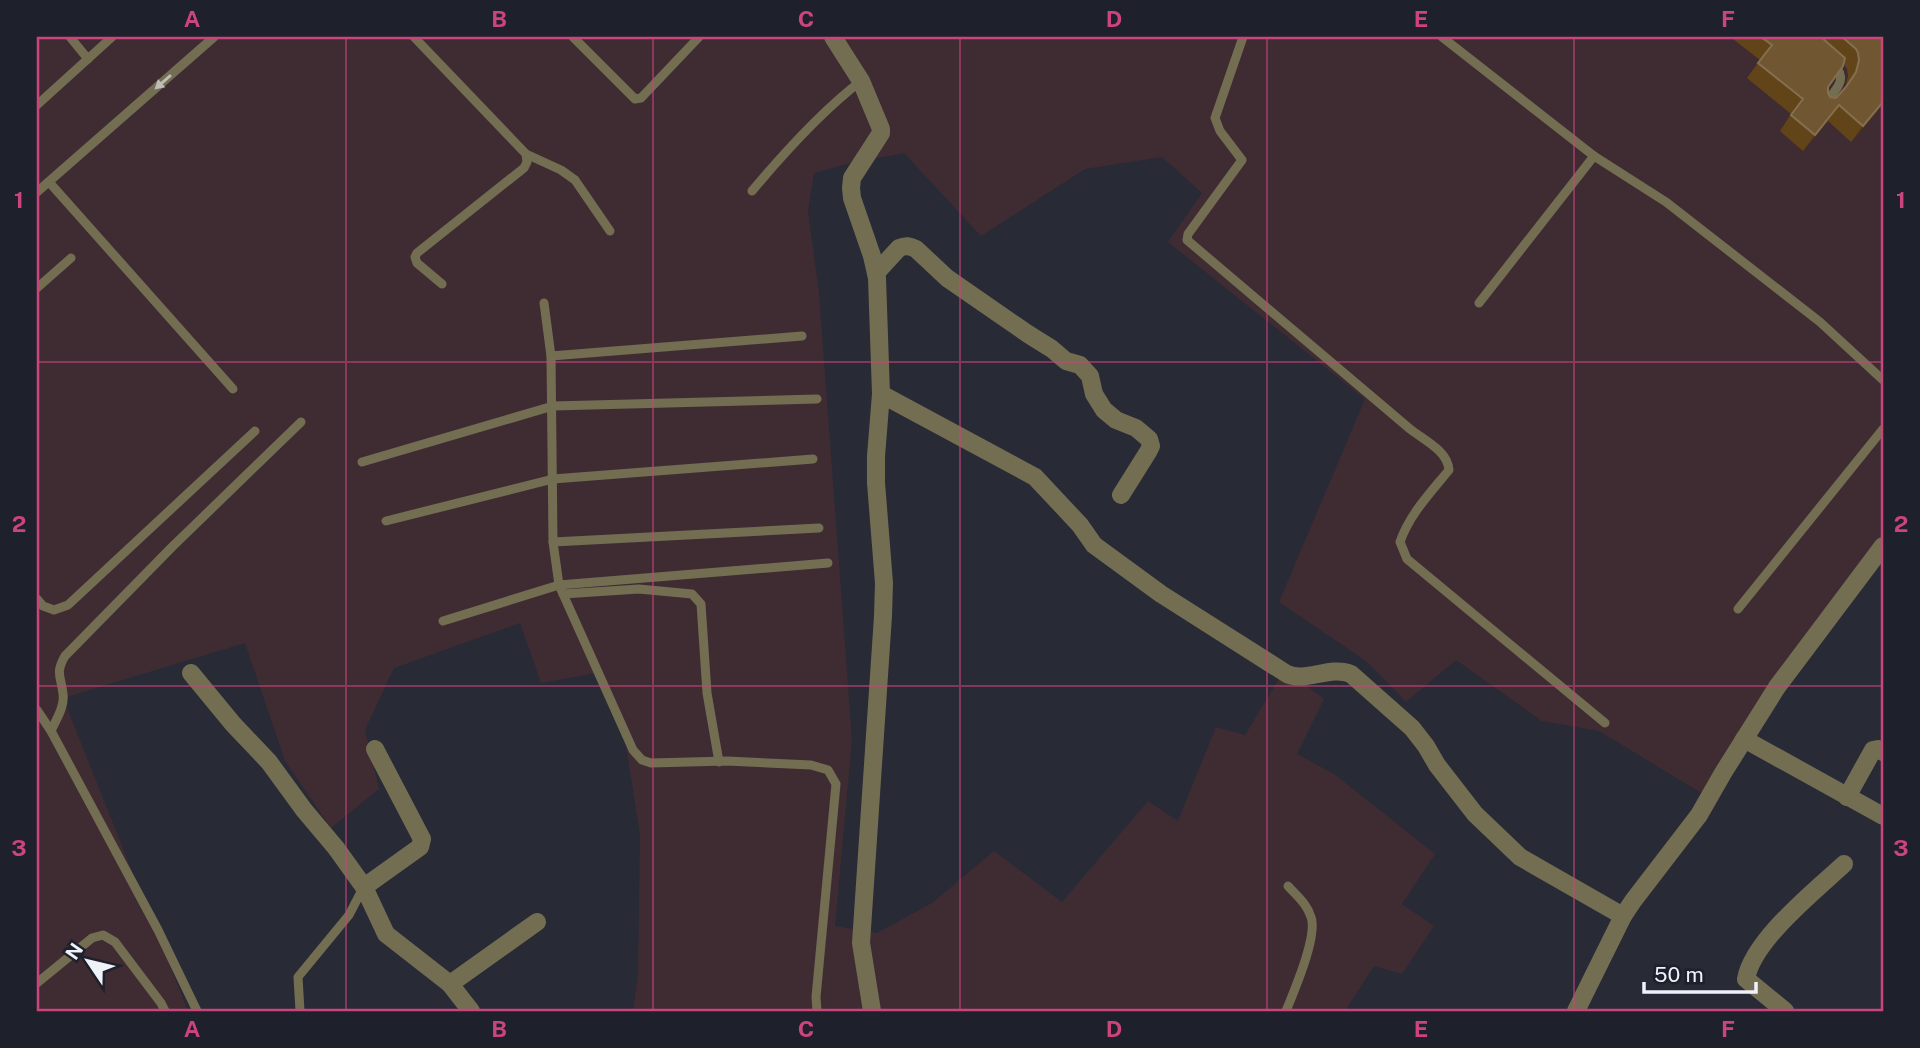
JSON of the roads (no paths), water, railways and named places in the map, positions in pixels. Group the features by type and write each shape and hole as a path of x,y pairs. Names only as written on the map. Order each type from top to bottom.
{"street":[{"path":"833,37 861,81 881,129 852,178 852,198 876,273 881,394 876,483 884,583 883,616 861,943 872,1011"},
{"path":"876,273 899,248 910,246 947,278 1066,361 1080,365 1090,376 1094,394 1104,410 1115,420 1136,428 1149,439 1151,446 1121,495"},
{"path":"881,394 1035,478 1080,525 1094,545 1161,594 1287,674 1295,677 1339,670 1351,674 1412,728 1475,814 1520,858 1623,916"},
{"path":"1576,1011 1623,916 1699,815 1777,687 1883,546"},
{"path":"191,673 233,724 270,762 364,887 386,934 450,984 471,1011"},
{"path":"1744,739 1883,816"},
{"path":"364,887 422,844 414,821 375,749"},
{"path":"1847,797 1873,750 1883,752"},
{"path":"1785,1011 1746,979 1748,967 1772,932 1844,864"},
{"path":"450,984 537,922"}],"lane":[{"path":"70,37 88,59"},
{"path":"37,105 112,37"},
{"path":"37,192 214,37"},
{"path":"414,37 526,154 561,170 575,180 610,231"},
{"path":"573,37 635,99 642,97 699,37"},
{"path":"1243,37 1215,118 1220,131 1242,160 1188,234 1188,241 1444,455 1449,470 1425,500 1399,542 1407,559 1605,723"},
{"path":"1442,37 1594,156 1666,202 1820,322 1883,380"},
{"path":"1822,55 1840,70 1841,78 1823,107"},
{"path":"752,191 847,91 861,81"},
{"path":"442,284 417,262 417,253 524,168 527,162 526,154"},
{"path":"1479,303 1594,156"},
{"path":"49,182 233,389"},
{"path":"37,288 71,258"},
{"path":"544,303 551,356 553,406 553,542 561,590 633,750 646,762 651,763 727,761 811,765 828,770 836,784 816,997 817,1011"},
{"path":"551,356 802,336"},
{"path":"362,462 553,406 817,399"},
{"path":"51,731 64,695 59,679 59,667 65,656 301,422"},
{"path":"1738,609 1883,429"},
{"path":"37,599 43,606 54,610 68,605 255,431"},
{"path":"386,522 553,479 813,458"},
{"path":"553,542 818,528"},
{"path":"443,621 561,590 828,563"},
{"path":"561,590 639,589 692,594 699,600 707,693 719,762"},
{"path":"37,710 51,731 158,930 197,1011"},
{"path":"1286,1011 1313,930 1312,919 1305,905 1288,886"},
{"path":"300,1011 298,977 349,915 364,887"},
{"path":"37,983 92,938 103,935 115,942 165,1011"}]}
